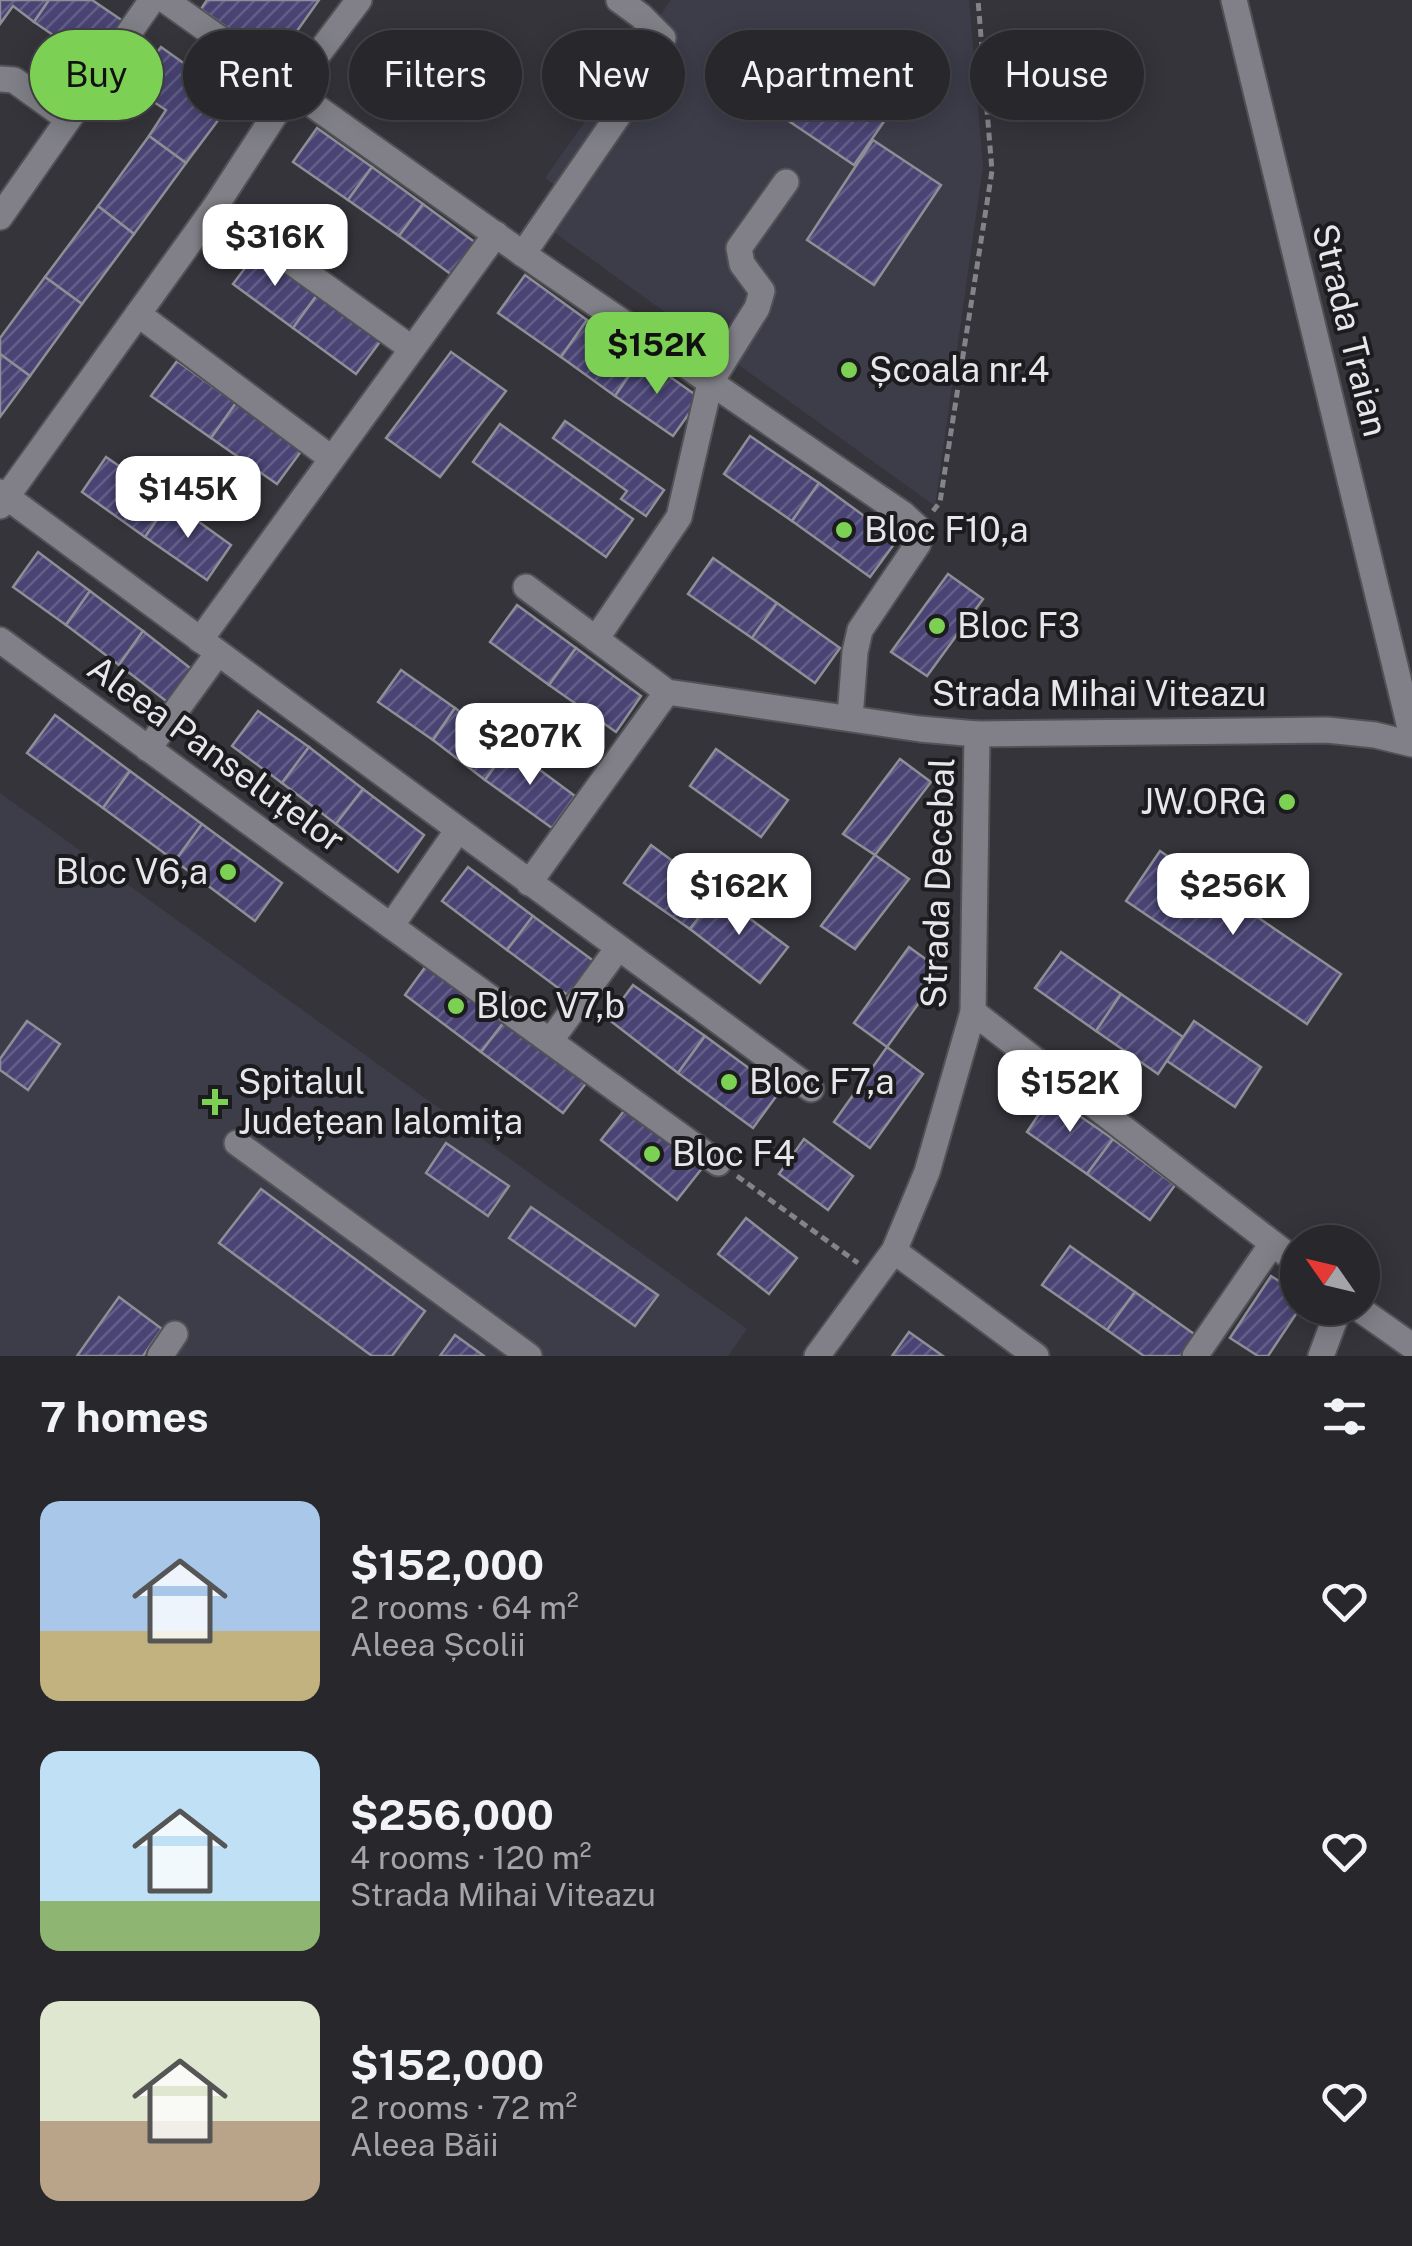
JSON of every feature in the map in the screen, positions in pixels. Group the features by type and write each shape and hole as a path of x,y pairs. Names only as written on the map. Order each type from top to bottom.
{"street":[{"path":"131,30 152,0"},
{"path":"165,0 207,30"},
{"path":"329,40 359,0"},
{"path":"523,254 658,58 663,38 619,0"},
{"name":"Strada Traian","path":"1234,0 1412,736"},
{"path":"0,79 14,80 30,92"},
{"path":"329,117 904,514 918,528 918,544 860,630 854,652 850,718"},
{"path":"0,218 67,120"},
{"path":"271,120 214,208 2,498 810,1089"},
{"path":"596,639 679,517 710,383 757,308 762,291 742,264 739,248 786,182"},
{"path":"214,208 411,348"},
{"path":"148,749 209,646 331,458 496,234"},
{"path":"138,314 331,458"},
{"path":"526,588 666,692 529,882"},
{"name":"Aleea Panseluțelor","path":"0,640 718,1163"},
{"name":"Strada Mihai Viteazu","path":"666,692 977,734 1327,730 1412,744"},
{"name":"Strada Decebal","path":"817,1356 894,1251 927,1172 972,1012 977,734"},
{"path":"391,926 458,830"},
{"path":"551,1040 618,948"},
{"path":"972,1012 1280,1250"},
{"path":"237,1143 529,1356"},
{"path":"1194,1356 1272,1244"},
{"path":"894,1251 1036,1356"},
{"path":"1380,1323 1412,1346"},
{"path":"1321,1356 1333,1325"},
{"path":"160,1356 175,1334"}],"path":[{"path":"918,528 940,502 992,171 978,0"},
{"path":"718,1163 876,1277"}],"shaded area":[{"name":"Școala nr.4","path":"671,0 969,0 970,120 979,120 983,166 935,506 555,233 577,201 545,178 586,120 685,120 685,30 650,30"},
{"name":"Spitalul Județean Ialomița","path":"0,793 747,1329 728,1356 0,1356"}],"building":[{"path":"0,0 49,0 34,22 13,6 0,24"},
{"path":"49,0 92,0 126,23 121,30 46,30 34,22"},
{"path":"207,0 319,0 298,30 230,30 201,9"},
{"path":"163,48 183,63 183,120 218,120 186,163 149,136 166,110"},
{"path":"787,120 885,120 854,165"},
{"path":"317,128 372,167 348,200 293,162"},
{"path":"149,136 186,163 134,234 98,206"},
{"path":"873,140 941,185 874,285 807,240"},
{"path":"372,167 423,204 399,236 348,200"},
{"path":"423,204 480,246 456,278 399,236"},
{"path":"98,206 134,234 82,304 45,277"},
{"path":"258,251 317,295 293,328 233,284"},
{"path":"525,275 587,320 561,357 498,313"},
{"path":"45,277 82,304 30,376 0,354 0,338"},
{"path":"317,295 382,339 356,374 293,328"},
{"path":"587,320 642,357 615,396 561,357"},
{"path":"451,352 506,391 440,477 386,438"},
{"path":"0,354 30,376 0,417"},
{"path":"642,357 700,398 673,436 615,396"},
{"path":"177,361 236,403 211,438 151,396"},
{"path":"236,403 302,450 277,484 211,438"},
{"path":"565,421 664,490 646,516 621,499 627,491 553,438"},
{"path":"500,424 633,519 606,557 473,462"},
{"path":"750,436 819,483 792,521 724,474"},
{"path":"106,457 170,501 145,537 82,492"},
{"name":"Bloc F10,a","path":"819,483 897,540 870,577 792,521"},
{"path":"170,501 231,545 207,580 145,537"},
{"path":"38,552 90,591 66,625 13,587"},
{"path":"713,558 777,603 752,638 688,594"},
{"name":"Bloc F3","path":"948,574 983,599 927,676 891,652"},
{"path":"90,591 143,631 119,665 66,625"},
{"path":"777,603 840,648 815,683 752,638"},
{"path":"517,605 576,648 549,685 490,642"},
{"path":"143,631 199,675 174,707 119,665"},
{"path":"576,648 641,696 616,732 549,685"},
{"path":"401,670 455,708 433,740 378,702"},
{"path":"455,708 509,747 485,780 433,740"},
{"path":"258,711 309,747 282,783 232,746"},
{"path":"55,715 130,771 103,808 27,753"},
{"path":"309,747 363,789 336,824 282,783"},
{"path":"509,747 575,796 552,828 485,780"},
{"path":"716,749 788,800 761,837 690,786"},
{"path":"900,759 931,782 875,855 843,834"},
{"path":"130,771 202,824 175,861 103,808"},
{"path":"363,789 424,835 398,872 336,824"},
{"name":"Bloc V6,a","path":"202,824 282,883 255,921 175,861"},
{"path":"651,845 717,894 690,929 624,883"},
{"path":"1160,851 1341,974 1307,1024 1126,901"},
{"path":"875,855 909,879 855,949 821,926"},
{"path":"468,867 533,916 507,950 442,901"},
{"path":"717,894 788,947 760,983 690,929"},
{"path":"533,916 595,962 569,996 507,950"},
{"path":"909,947 942,971 887,1047 854,1023"},
{"path":"1061,952 1121,994 1096,1031 1035,988"},
{"name":"Bloc V7,b","path":"431,959 508,1017 481,1052 405,995"},
{"path":"633,985 705,1036 678,1073 608,1019"},
{"path":"1121,994 1183,1037 1158,1074 1096,1031"},
{"path":"508,1017 590,1078 563,1113 481,1052"},
{"path":"27,1021 60,1044 28,1090 0,1070 0,1059"},
{"path":"1194,1021 1261,1067 1235,1107 1167,1061"},
{"name":"Bloc F7,a","path":"705,1036 780,1091 753,1128 678,1073"},
{"path":"887,1047 923,1074 870,1148 834,1122"},
{"path":"1051,1096 1113,1139 1087,1174 1027,1132"},
{"name":"Bloc F4","path":"627,1107 703,1167 677,1200 601,1140"},
{"path":"804,1139 853,1176 828,1210 779,1174"},
{"path":"1113,1139 1175,1185 1150,1220 1087,1174"},
{"path":"446,1143 509,1186 488,1216 426,1173"},
{"path":"261,1189 425,1311 392,1356 372,1356 219,1243"},
{"path":"531,1207 658,1295 635,1326 509,1238"},
{"path":"746,1218 797,1258 769,1294 718,1254"},
{"path":"1070,1246 1135,1292 1107,1330 1042,1285"},
{"path":"1271,1276 1280,1282 1280,1325 1289,1325 1268,1356 1258,1356 1230,1338"},
{"path":"1135,1292 1197,1336 1183,1356 1144,1356 1107,1330"},
{"path":"119,1297 162,1329 143,1356 77,1356"},
{"path":"909,1332 943,1356 892,1356"},
{"path":"455,1335 484,1356 440,1356"}],"place":[{"name":"Școala nr.4","path":"849,370"},
{"name":"Bloc F10,a","path":"844,530"},
{"name":"Bloc F3","path":"937,626"},
{"name":"JW.ORG","path":"1287,802"},
{"name":"Bloc V6,a","path":"228,872"},
{"name":"Bloc V7,b","path":"456,1006"},
{"name":"Bloc F7,a","path":"729,1082"},
{"name":"Spitalul Județean Ialomița","path":"215,1102"},
{"name":"Bloc F4","path":"652,1154"}]}
